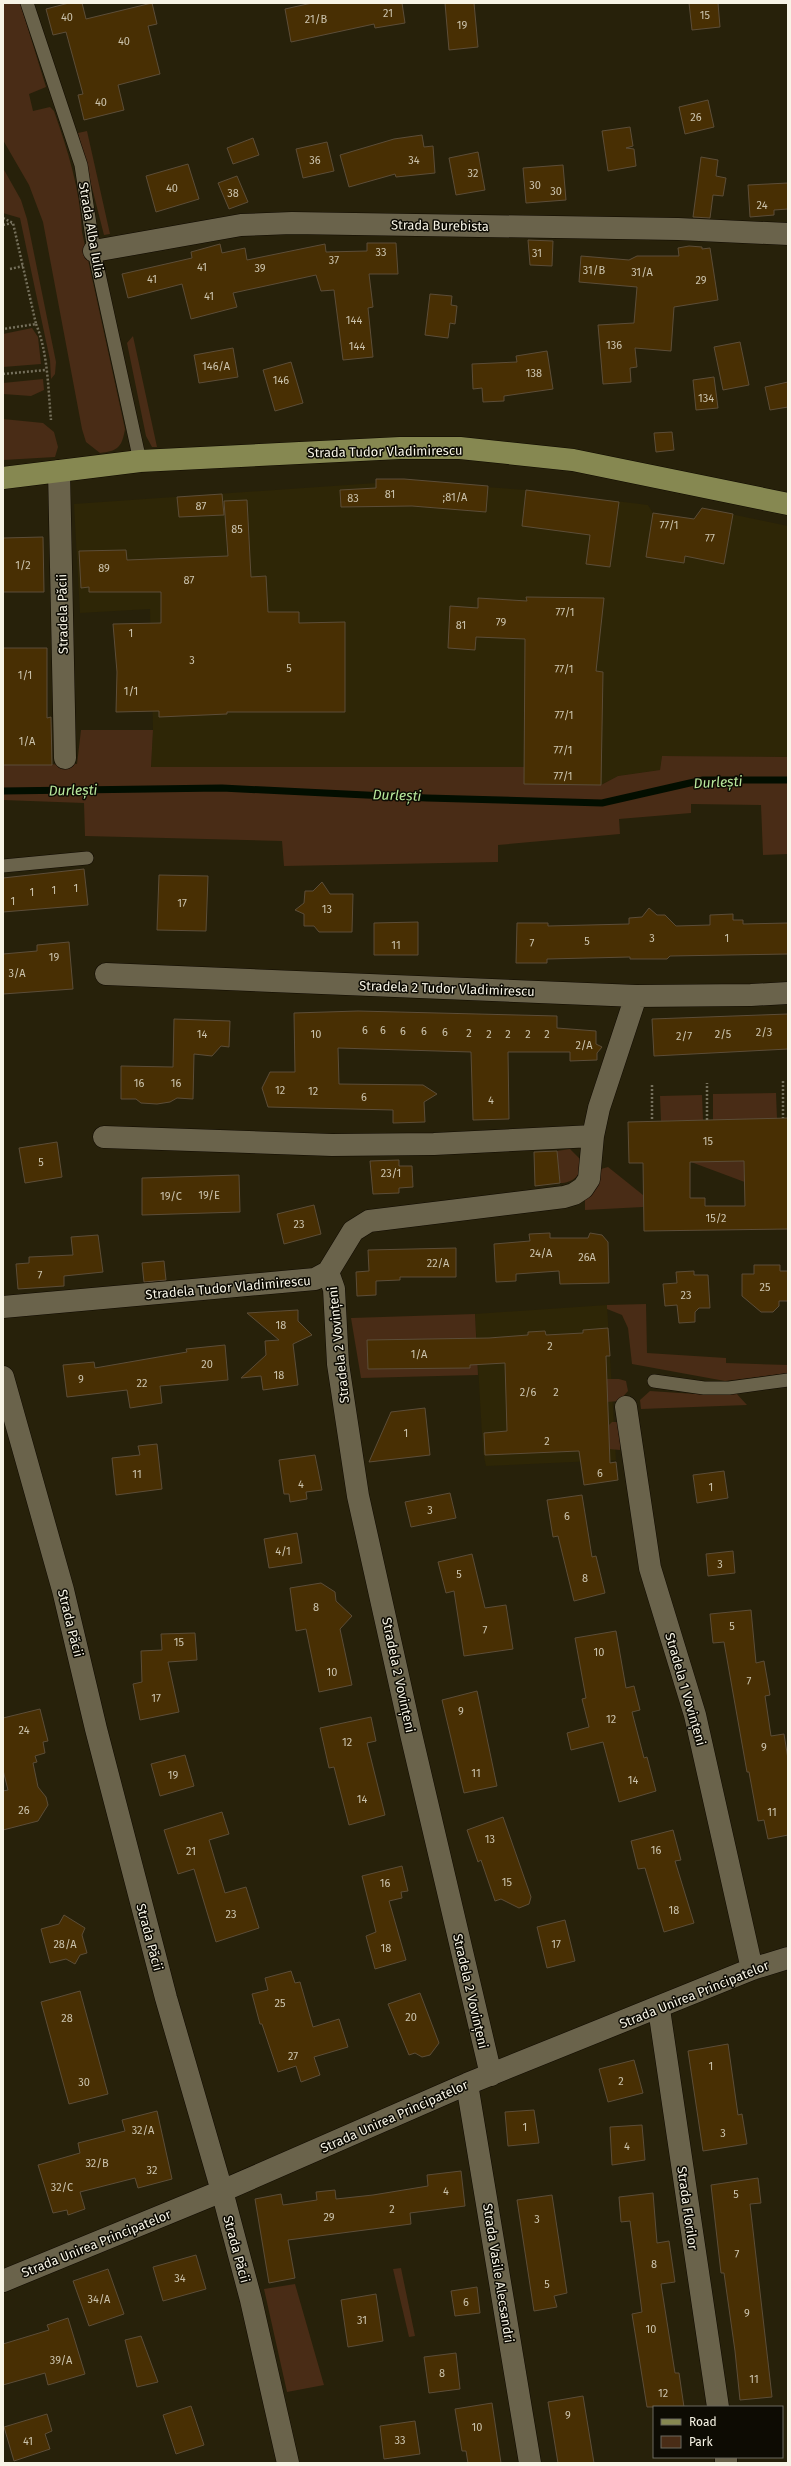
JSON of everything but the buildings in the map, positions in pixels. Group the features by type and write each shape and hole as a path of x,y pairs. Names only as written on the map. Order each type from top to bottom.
{"main road":[{"name":"Strada Tudor Vladimirescu","path":"3,478 140,462 393,448 460,448 573,460 788,504"}],"street":[{"name":"Strada Burebista","path":"94,251 241,225 292,223 670,229 788,234"},
{"name":"Stradela Păcii","path":"59,471 65,758"},
{"name":"Stradela 2 Tudor Vladimirescu","path":"106,974 636,996 751,995 788,993"},
{"name":"Stradela Tudor Vladimirescu","path":"3,1307 315,1280 328,1272 353,1231 369,1221 564,1197 574,1194 583,1188 589,1179 593,1136 610,1071 636,996"},
{"path":"104,1137 332,1145 434,1144 593,1136"},
{"name":"Stradela 2 Vovințeni","path":"328,1272 334,1288 338,1364 358,1496 411,1734 491,2075"},
{"name":"Strada Păcii","path":"3,1377 7,1411 63,1590 96,1729 166,1998 222,2191 251,2300 288,2463"},
{"name":"Stradela 1 Vovințeni","path":"626,1407 650,1568 695,1715 752,1969"},
{"name":"Strada Unirea Principatelor","path":"3,2282 222,2191 467,2084 659,2009 752,1969 788,1958"},
{"name":"Strada Florilor","path":"659,2009 718,2406"},
{"name":"Strada Vasile Alecsandri","path":"467,2084 530,2463"}],"lane":[{"name":"Strada Alba Iulia","path":"27,3 81,165 94,251 140,462"},
{"path":"3,866 87,858"},
{"path":"654,1381 704,1388 729,1388 788,1380"}],"path":[{"path":"3,218 13,223"},
{"path":"3,225 13,223"},
{"path":"13,223 36,324 40,334 46,370 51,420"},
{"path":"10,269 23,266"},
{"path":"3,329 36,324"},
{"path":"3,374 46,370"},
{"path":"783,1081 783,1118"},
{"path":"707,1083 707,1120"},
{"path":"652,1085 652,1121"}],"shaded area":[{"path":"376,479 526,490 648,505 653,513 691,519 694,519 702,508 788,526 788,757 662,756 660,770 618,776 601,785 524,784 524,767 151,767 153,730 150,609 80,613 74,504 376,483"},
{"path":"607,1305 616,1460 486,1466 483,1452 475,1314"}],"green space":[{"path":"3,3 20,3 46,87 29,94 33,111 50,107 54,111 76,185 82,232 125,429 121,444 111,451 100,453 86,442 82,429 43,222 29,185 3,140"},
{"path":"87,131 110,234 104,235 78,133"},
{"path":"3,168 21,200 27,219 56,362 55,374 51,379 50,360 20,218 3,213"},
{"path":"32,328 38,337 41,364 3,367 3,334"},
{"path":"133,336 157,447 152,447 146,436 127,343"},
{"path":"43,379 44,390 31,396 3,394 3,383"},
{"path":"3,419 43,423 54,432 58,447 55,457 3,460"},
{"path":"81,730 153,730 151,767 524,767 524,784 601,785 618,776 660,770 662,756 788,757 788,854 763,855 761,805 691,804 691,813 619,819 620,834 498,845 498,862 284,866 282,841 85,836 84,803 3,800 3,765 77,764"},
{"path":"776,1093 777,1119 713,1120 713,1094"},
{"path":"702,1095 703,1120 661,1121 660,1096"},
{"path":"570,1149 582,1161 582,1166 573,1180 560,1183 557,1151"},
{"path":"744,1161 744,1175 788,1174 750,1184 691,1162"},
{"path":"608,1167 643,1195 643,1207 585,1210 585,1197 601,1169"},
{"path":"646,1304 647,1353 726,1358 726,1363 788,1365 788,1373 725,1381 632,1364 628,1328 622,1315 607,1309 607,1305"},
{"path":"475,1314 478,1375 361,1378 351,1318"},
{"path":"607,1379 619,1379 626,1381 628,1391 619,1401 607,1402"},
{"path":"650,1391 711,1395 736,1393 747,1405 641,1409 640,1400"},
{"path":"612,1422 617,1422 620,1425 620,1450 609,1449 608,1426"},
{"path":"401,2268 415,2336 409,2337 393,2269"},
{"path":"295,2284 324,2385 287,2392 264,2289"}],"waterway":[{"name":"Durlești","path":"3,791 222,788 427,798 602,803 703,780 788,780"}]}
